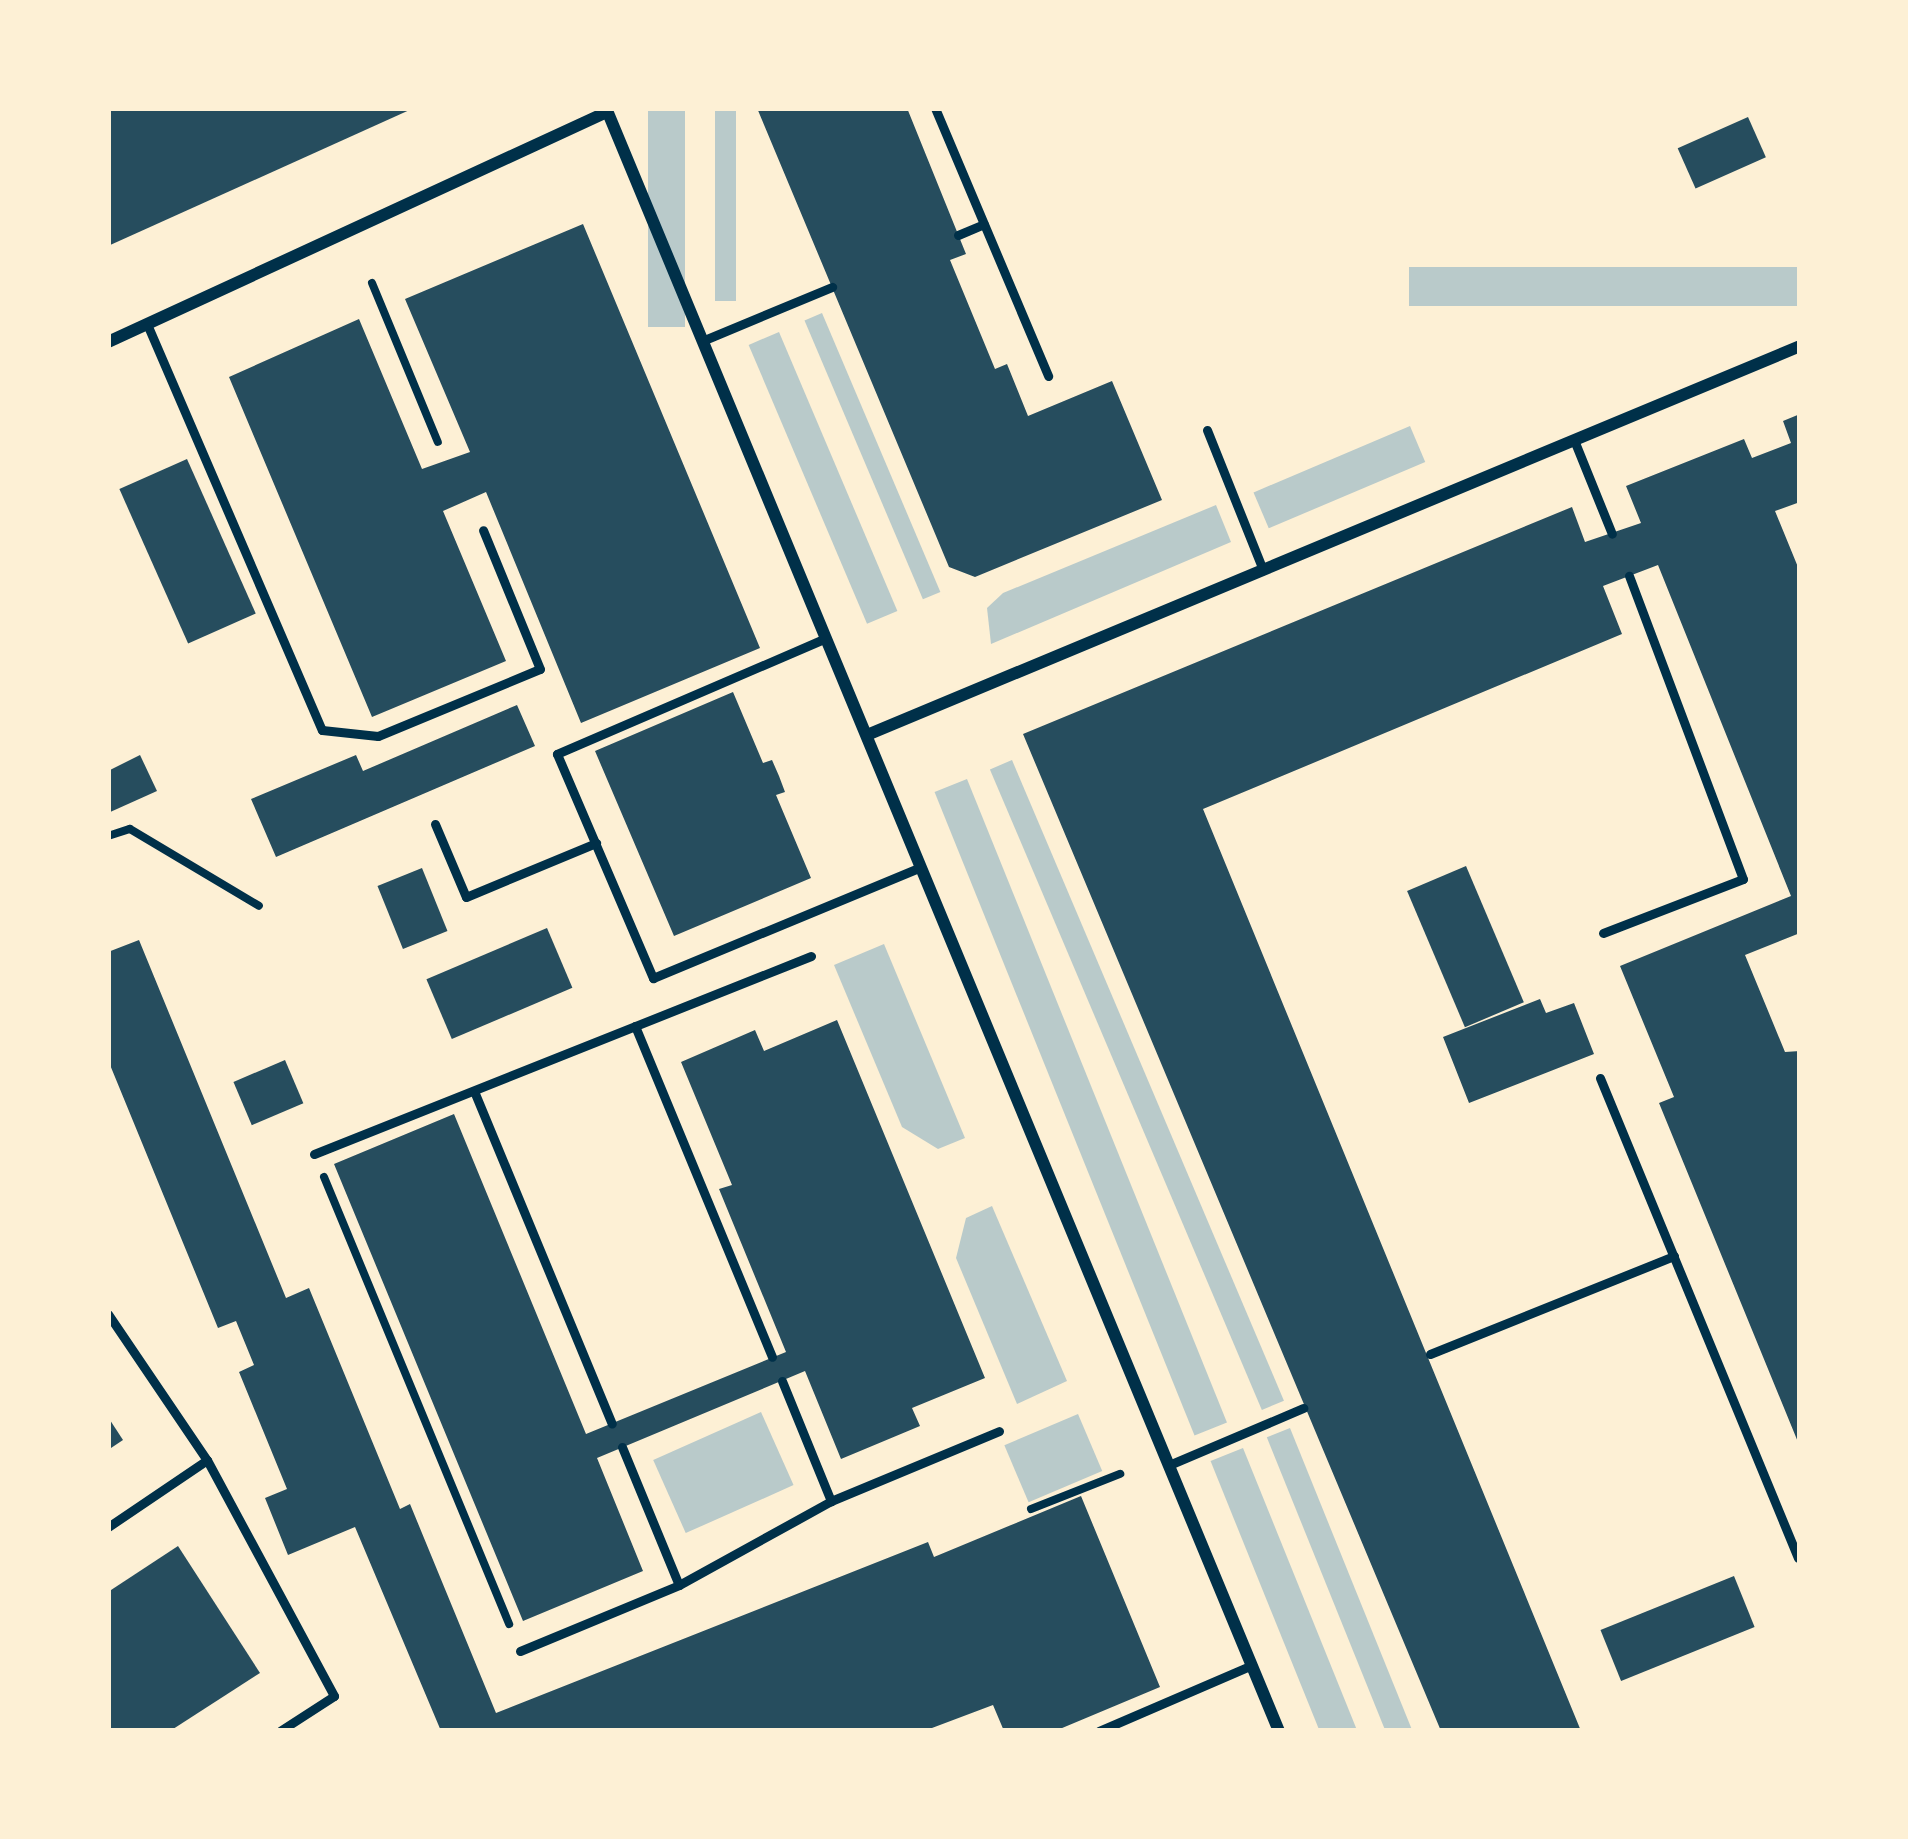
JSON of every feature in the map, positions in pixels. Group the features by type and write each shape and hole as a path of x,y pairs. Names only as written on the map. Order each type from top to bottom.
{"street":[{"path":"108,342 607,110 1279,1731"},
{"path":"867,735 1800,346"}],"lane":[{"path":"935,108 1048,376"},
{"path":"958,235 984,224"},
{"path":"702,341 832,287"},
{"path":"147,324 322,730 378,736 540,669 483,530"},
{"path":"1207,430 1263,570"},
{"path":"1574,440 1612,534"},
{"path":"1603,933 1743,879 1629,576"},
{"path":"826,638 557,754 653,978 921,867"},
{"path":"435,824 466,896 596,843"},
{"path":"314,1154 811,956"},
{"path":"635,1026 772,1357"},
{"path":"1600,1078 1798,1558"},
{"path":"473,1091 612,1424"},
{"path":"1430,1354 1674,1256"},
{"path":"108,1314 207,1460 334,1696 280,1731"},
{"path":"782,1381 831,1501"},
{"path":"1168,1465 1303,1408"},
{"path":"520,1651 679,1586 831,1501 999,1431"},
{"path":"622,1447 679,1586"},
{"path":"108,1527 207,1460"},
{"path":"1099,1731 1252,1665"}],"path":[{"path":"372,283 438,442"},
{"path":"108,836 130,829 260,906"},
{"path":"314,1154 520,1651"},
{"path":"1031,1509 1120,1474"}],"shaded area":[{"path":"648,108 685,108 685,327 648,327"},
{"path":"715,108 736,108 736,301 715,301"},
{"path":"1409,267 1800,267 1800,306 1409,306"},
{"path":"822,313 940,592 923,599 805,320"},
{"path":"779,332 897,611 867,624 749,345"},
{"path":"1410,426 1425,462 1269,528 1254,492"},
{"path":"1216,505 1231,542 991,644 987,608 1003,593"},
{"path":"1012,760 1284,1401 1262,1410 990,769"},
{"path":"967,779 1227,1422 1195,1436 935,792"},
{"path":"884,944 965,1138 938,1149 902,1127 834,965"},
{"path":"992,1206 1067,1381 1017,1404 956,1258 966,1218"},
{"path":"761,1412 794,1485 686,1533 653,1460"},
{"path":"1078,1414 1102,1471 1029,1502 1004,1445"},
{"path":"1290,1428 1412,1731 1385,1731 1267,1437"},
{"path":"1243,1448 1357,1731 1320,1731 1211,1461"}],"building":[{"path":"108,108 414,108 108,246"},
{"path":"757,108 907,108 966,254 950,260 995,369 1007,364 1028,416 1112,381 1162,500 975,577 949,567"},
{"path":"1748,117 1766,157 1696,189 1678,148"},
{"path":"583,224 760,648 581,723 486,492 443,511 506,661 372,717 229,377 359,319 422,469 470,452 405,299"},
{"path":"1800,414 1800,502 1775,511 1800,572 1800,933 1745,955 1785,1052 1800,1051 1800,1447 1659,1103 1674,1097 1620,966 1791,896 1658,565 1603,586 1622,634 1203,809 1581,1731 1441,1731 1023,734 1572,507 1585,542 1641,523 1626,486 1744,439 1752,458 1791,443 1783,421"},
{"path":"187,459 256,613 188,643 119,489"},
{"path":"733,692 763,763 772,760 779,776 785,792 776,795 811,878 674,936 595,751"},
{"path":"517,705 535,746 276,857 251,799 356,755 363,771"},
{"path":"140,755 157,791 108,813 108,771"},
{"path":"1466,866 1524,1002 1465,1027 1407,891"},
{"path":"422,868 447,931 403,949 377,886"},
{"path":"547,928 572,988 452,1039 426,979"},
{"path":"139,940 286,1298 309,1288 400,1509 410,1504 496,1713 928,1542 934,1557 1081,1496 1160,1687 1055,1731 1004,1731 993,1705 924,1731 441,1731 355,1527 288,1555 265,1498 287,1489 239,1372 254,1365 236,1321 218,1328 108,1060 108,952"},
{"path":"1540,999 1546,1013 1574,1003 1594,1054 1469,1103 1443,1037"},
{"path":"837,1020 985,1378 912,1408 920,1426 841,1459 805,1371 597,1458 643,1571 523,1621 334,1164 454,1114 586,1434 786,1352 719,1189 732,1185 681,1062 755,1030 764,1051"},
{"path":"285,1060 303,1103 252,1125 233,1082"},
{"path":"108,1417 123,1440 108,1450"},
{"path":"178,1546 260,1673 170,1731 108,1731 108,1592"},
{"path":"1734,1576 1755,1627 1621,1681 1600,1630"}]}
